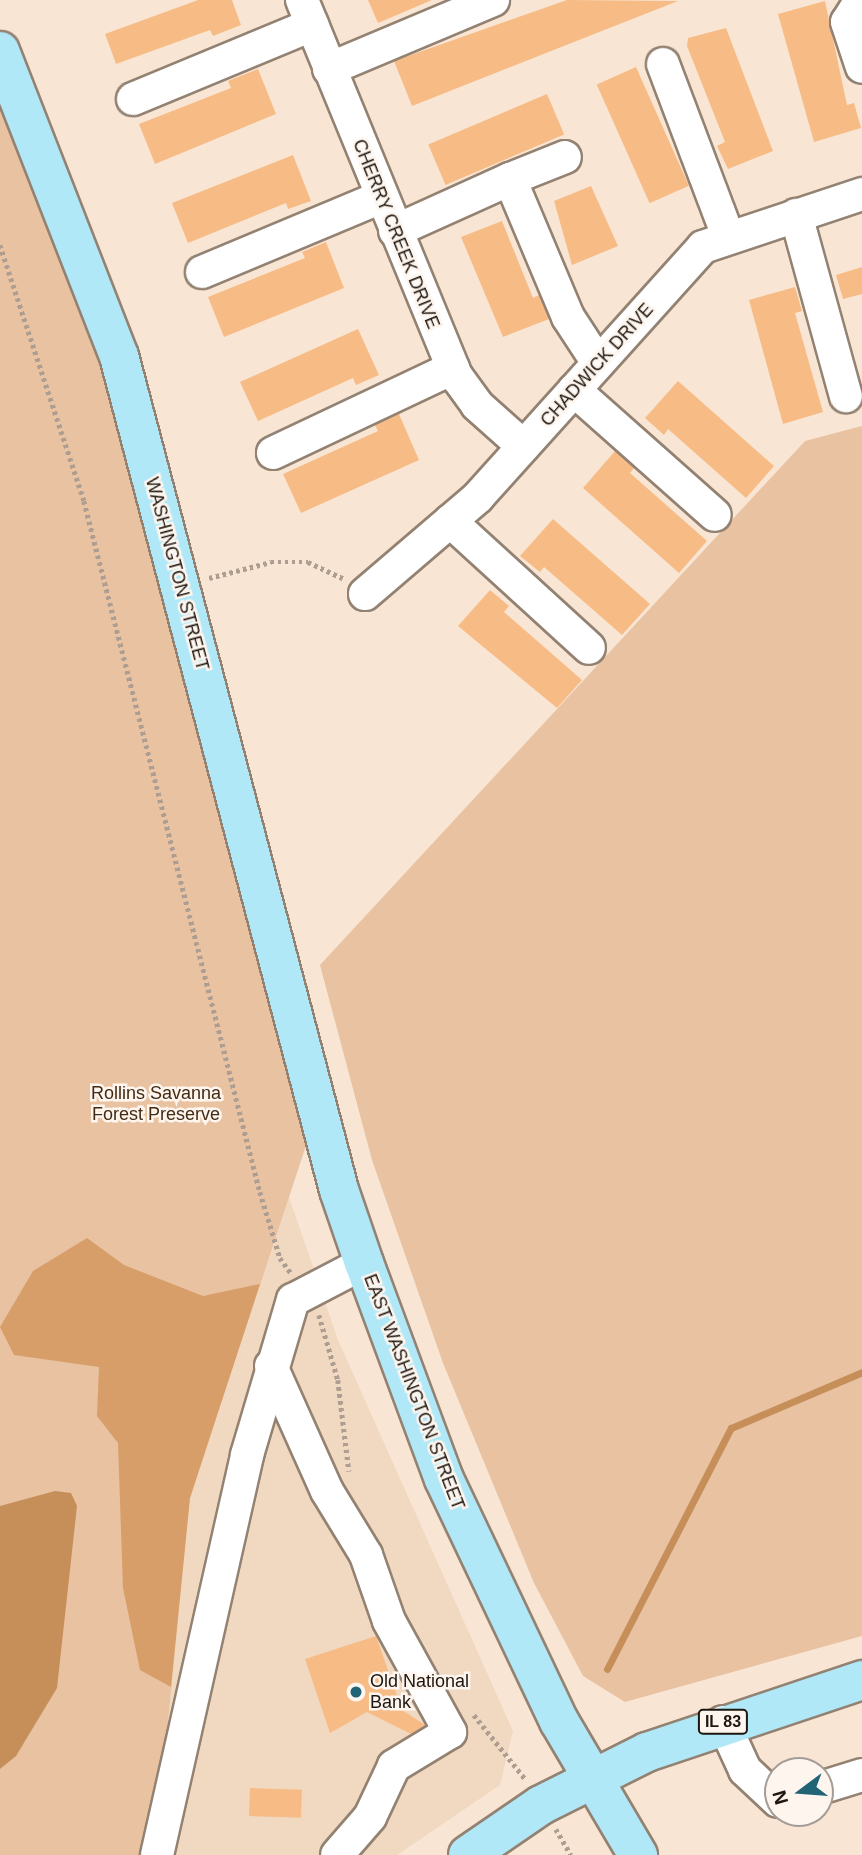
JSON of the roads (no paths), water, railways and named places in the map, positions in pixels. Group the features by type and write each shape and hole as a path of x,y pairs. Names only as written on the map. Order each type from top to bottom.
{"main road":[{"name":"WASHINGTON STREET","path":"0,51 120,356 318,1109"},
{"name":"EAST WASHINGTON STREET","path":"318,1109 364,1263 444,1479 590,1779"},
{"name":"IL 83","path":"468,1855 590,1779 723,1722 862,1680"},
{"path":"590,1779 638,1855"}],"street":[{"path":"329,69 493,0"},
{"path":"861,0 847,22 862,67"},
{"path":"133,99 307,13"},
{"name":"CHERRY CREEK DRIVE","path":"307,13 453,368 477,405 523,446"},
{"path":"663,64 728,236"},
{"path":"395,231 565,157"},
{"path":"510,179 568,317 598,363"},
{"name":"CHADWICK DRIVE","path":"365,594 450,521 523,446 703,247 728,236 862,194"},
{"path":"202,272 381,197"},
{"path":"796,215 846,396"},
{"path":"273,453 453,368"},
{"path":"574,390 715,515"},
{"path":"450,521 589,648"},
{"path":"158,1855 271,1366 293,1300 364,1263"},
{"path":"271,1366 327,1491 366,1555 389,1621 450,1732 394,1766 370,1817 337,1855"},
{"path":"723,1722 745,1770 764,1788"},
{"path":"834,1784 862,1775"}],"waterway":[{"path":"607,1669 731,1428 862,1372"}],"place":[{"name":"Old National Bank","path":"356,1692"}],"park label":[{"name":"Rollins Savanna Forest Preserve","path":"156,1104"}]}
